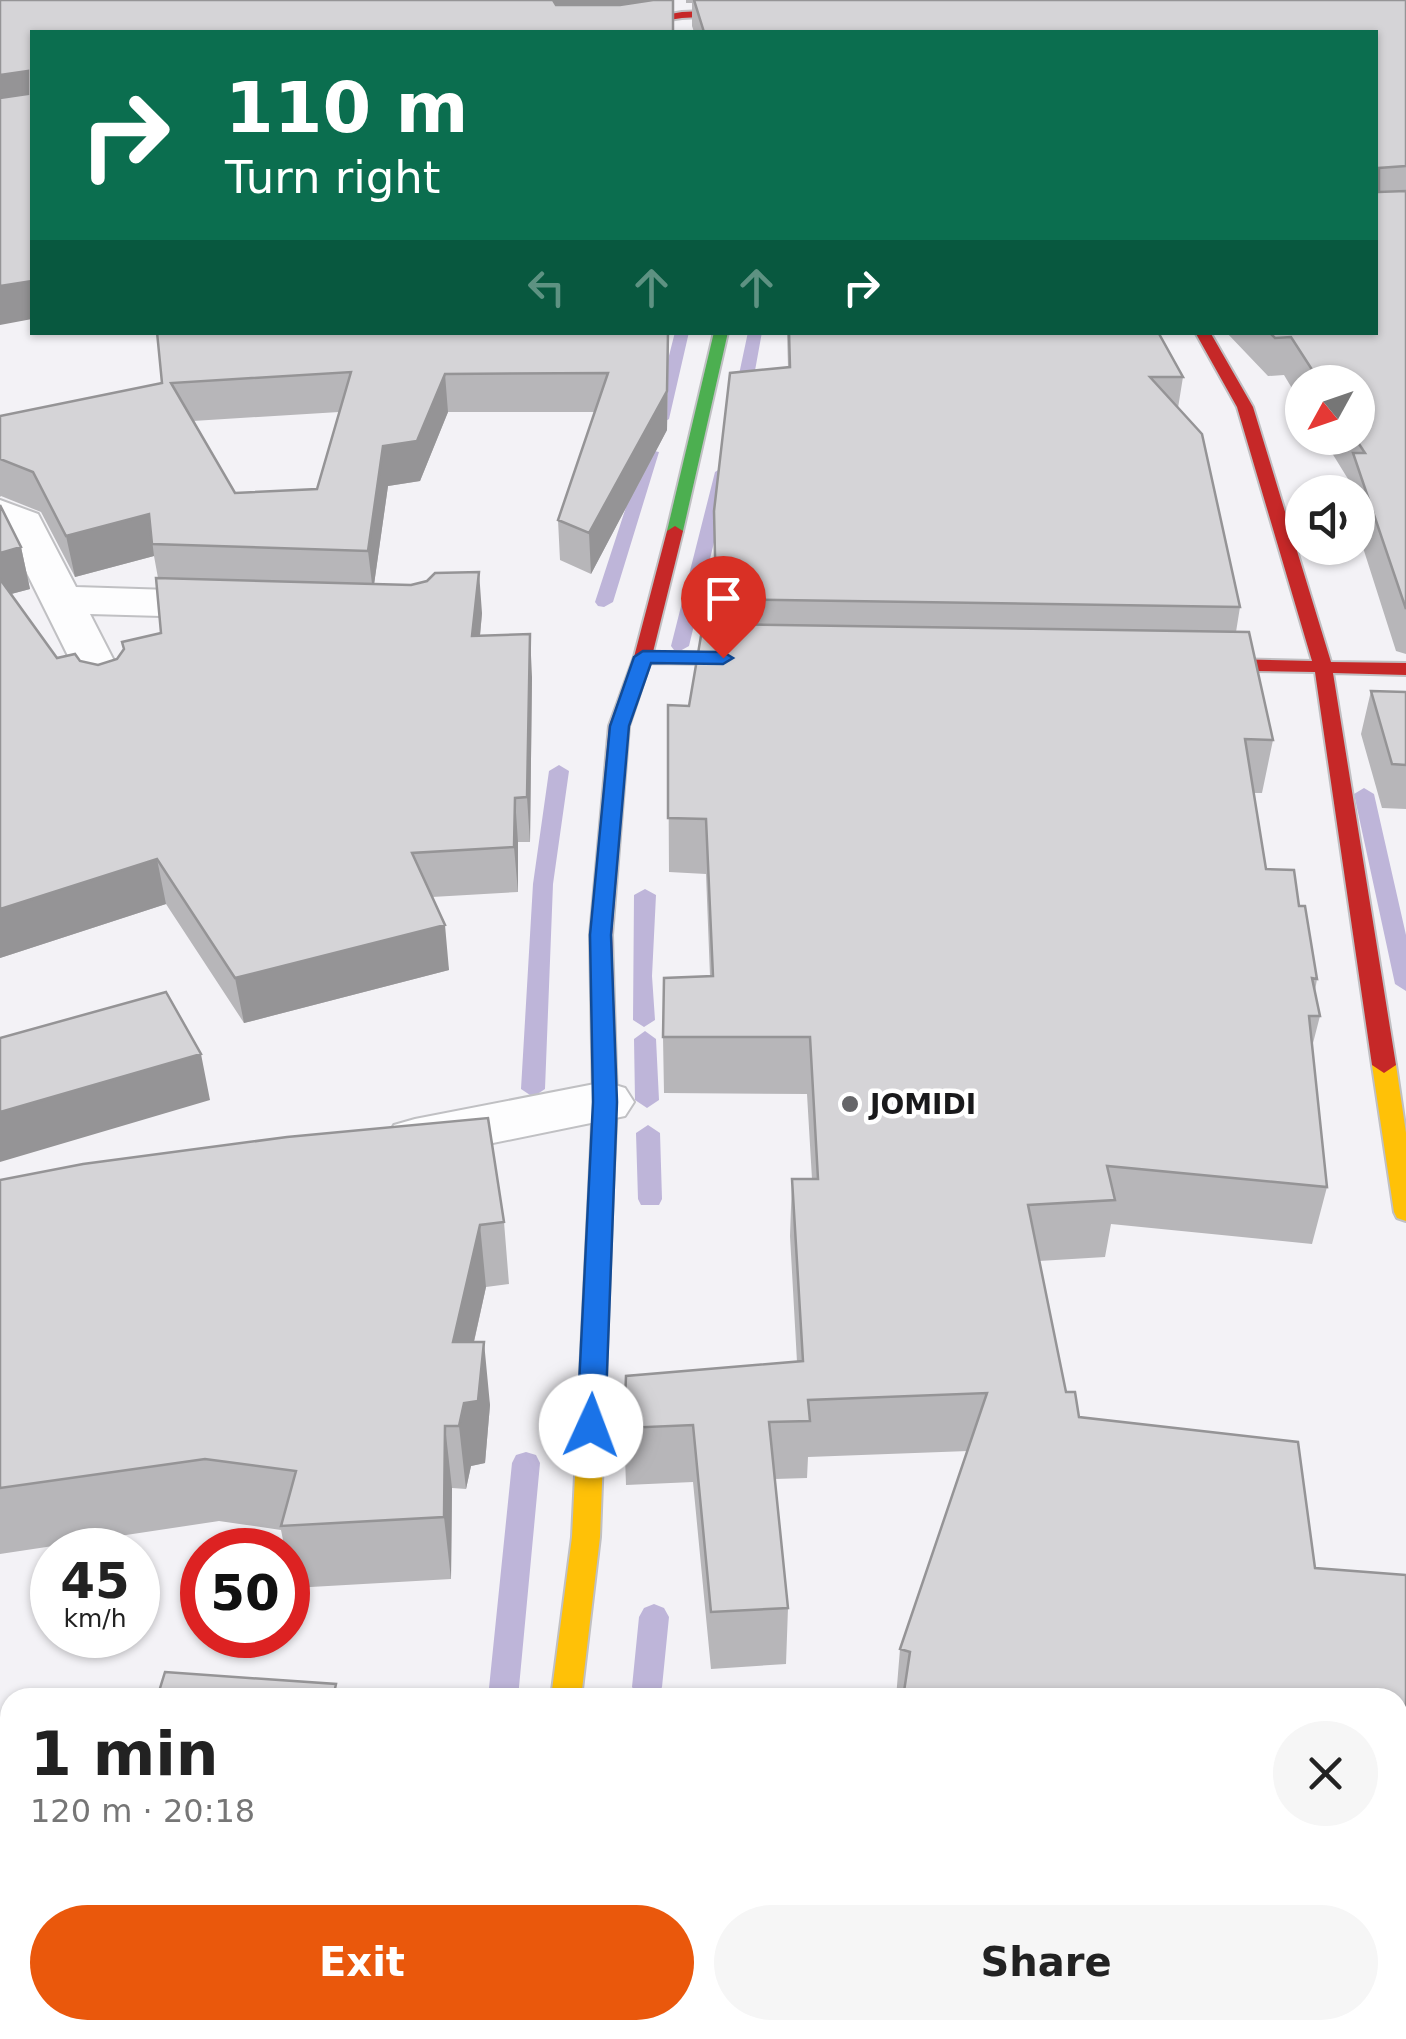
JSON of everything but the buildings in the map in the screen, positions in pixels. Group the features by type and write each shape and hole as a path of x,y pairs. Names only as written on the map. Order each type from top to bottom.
{"main road":[{"path":"582,30 670,8 799,9"},
{"path":"567,1688 586,1537 605,1102 600,935 609,814 619,726 643,657 710,395 720,335"},
{"path":"1204,335 1245,407 1323,666 1396,1098 1406,1212"},
{"path":"643,657 803,659"},
{"path":"1163,664 1406,669"}],"street":[{"path":"0,512 23,523 106,690"},
{"path":"61,600 277,606"},
{"path":"371,1148 605,1102"}],"waterway":[{"path":"661,419 681,335"},
{"path":"742,398 754,335"},
{"path":"604,602 651,452"},
{"path":"680,646 723,472"},
{"path":"533,1089 543,884 559,771"},
{"path":"1364,794 1406,984"},
{"path":"643,973 645,895"},
{"path":"643,979 644,1020"},
{"path":"645,1039 647,1100"},
{"path":"648,1133 650,1199"},
{"path":"504,1688 526,1463"},
{"path":"647,1687 654,1617"}],"traffic: fast":[{"path":"675,531 720,335"}],"traffic: slow":[{"path":"1384,1065 1406,1212"},
{"path":"567,1688 586,1537 601,1190"}],"traffic: jam":[{"path":"584,30 682,15 767,11"},
{"path":"1204,335 1245,407 1323,666 1384,1065"},
{"path":"601,1190 605,1102 601,935 619,726 643,657 675,531"},
{"path":"643,657 773,659"},
{"path":"1184,664 1406,669"}],"place":[{"name":"JOMIDI","path":"850,1104"}],"route":[{"path":"591,1426 605,1102 600,935 619,726 643,657 723,658"}]}
